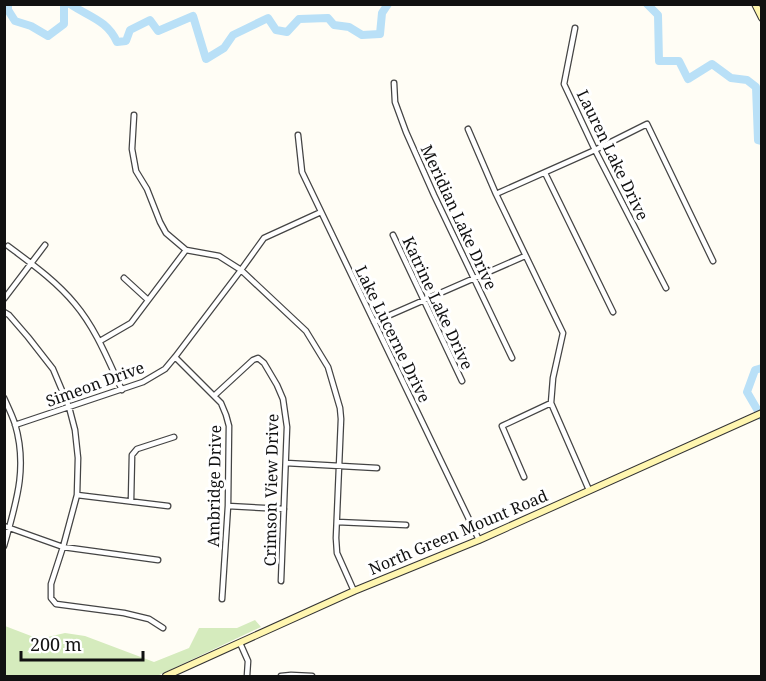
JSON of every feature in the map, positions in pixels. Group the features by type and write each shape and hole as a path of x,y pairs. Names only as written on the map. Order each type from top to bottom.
{"street":[{"path":"755,4 761,15"},
{"name":"Lauren Lake Drive","path":"575,28 564,84 666,288"},
{"name":"Meridian Lake Drive","path":"394,83 395,102 406,132 512,358"},
{"path":"134,115 132,149 136,171 147,189 166,233 186,250 219,256 241,270 306,331 328,367 340,408 336,538 338,553 354,591"},
{"path":"496,194 647,124 713,261"},
{"path":"468,129 496,194 563,333 553,378 551,403 589,490"},
{"name":"Lake Lucerne Drive","path":"297,135 302,172 479,540"},
{"path":"545,173 613,312"},
{"name":"Simeon Drive","path":"15,425 122,390 143,382 165,369 264,238 321,212"},
{"name":"Katrine Lake Drive","path":"393,235 462,381"},
{"path":"4,299 45,245"},
{"path":"8,246 49,277 76,304 100,341 122,390"},
{"path":"100,341 131,323 186,250"},
{"path":"374,322 525,256"},
{"path":"124,278 148,300"},
{"path":"4,312 28,337 53,369 69,407 75,430 78,458 77,495 51,584 51,598 56,604 124,613 149,619 163,628"},
{"name":"Ambridge Drive","path":"175,357 215,395 223,407 229,426 228,506 222,599"},
{"name":"Crimson View Drive","path":"215,395 258,358 264,363 277,385 285,410 287,427 281,581"},
{"path":"4,398 15,425 21,461 20,488 7,527 4,546"},
{"path":"524,477 502,426 551,403"},
{"name":"North Green Mount Road","path":"166,676 354,591 479,540 762,413"},
{"path":"130,501 132,455 137,449 174,437"},
{"path":"286,463 377,468"},
{"path":"77,495 168,506"},
{"path":"228,506 284,509"},
{"path":"337,522 406,525"},
{"path":"7,527 63,547 158,560"},
{"path":"240,643 248,661 247,676"},
{"path":"280,676 312,676"}],"green space":[{"path":"255,620 261,627 157,676 5,676 5,626 39,639 65,633 85,636 154,662 189,648 199,628 237,628"}],"waterway":[{"path":"8,4 8,10 15,21 31,26 48,36 64,24 64,6 67,4"},
{"path":"70,4 103,24 117,42 126,41 130,30 150,20 158,31 193,16 206,59 224,48 233,35 268,18 276,30 287,32 299,19 328,18 334,25 349,27 362,35 380,34 382,13 388,4"},
{"path":"647,4 658,15 659,61 679,61 688,79 712,64 731,78 747,80 756,87 758,140 762,141"},
{"path":"761,416 747,392 755,370 762,368"}]}
